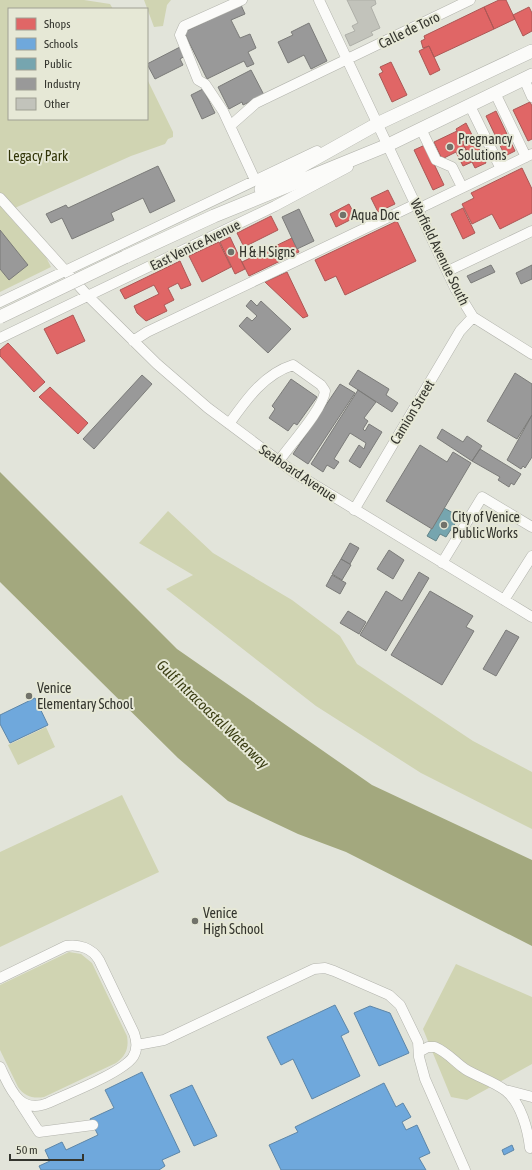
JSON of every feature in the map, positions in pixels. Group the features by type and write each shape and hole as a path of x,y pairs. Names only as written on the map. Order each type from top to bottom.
{"main road":[{"name":"East Venice Avenue","path":"214,216 377,124 532,51"},
{"name":"East Venice Avenue","path":"0,317 214,216 388,146 528,77"}],"street":[{"path":"242,0 184,26 180,35 198,80 205,84 223,111 254,180"},
{"name":"Warfield Avenue South","path":"319,0 460,298 473,317 532,354"},
{"name":"Calle de Toro","path":"230,126 256,103 470,0"},
{"path":"528,77 532,97"},
{"path":"133,341 173,319 417,207 462,188 529,155 495,93"},
{"path":"470,106 501,169"},
{"name":"East Venice Avenue","path":"0,302 254,180 377,124"},
{"path":"421,129 436,160 452,167 462,188"},
{"name":"East Venice Avenue","path":"0,338 275,206 388,146"},
{"name":"Seaboard Avenue","path":"0,198 88,296 133,341 157,364 229,424 279,461 354,510 532,617"},
{"path":"448,272 532,231"},
{"name":"Camion Street","path":"354,510 460,331 473,317"},
{"path":"229,424 250,395 261,384 285,368 294,365 321,385 325,391 325,397 279,461"},
{"path":"442,563 482,497 532,527"},
{"path":"504,600 532,556"},
{"path":"0,978 66,946 76,945 86,948 98,957 134,1033 137,1045 134,1055 125,1065 48,1103 35,1106 19,1100"},
{"path":"137,1045 164,1040 289,979 319,968 334,971 394,998 400,1006 416,1038 425,1079 465,1170"},
{"path":"419,1052 428,1047 435,1047 482,1080 505,1090 532,1097"},
{"path":"0,1067 11,1090 39,1132 93,1125"},
{"path":"505,1090 510,1095 524,1121 530,1148"}],"green space":[{"name":"Legacy Park","path":"0,0 84,0 110,4 112,8 8,8 8,120 148,120 148,81 173,132 173,137 168,139 165,144 131,156 17,207 7,214 46,257 51,267 0,292"},
{"path":"144,0 171,0 167,5 163,26 154,27"},
{"path":"168,511 213,553 292,600 340,636 357,664 473,741 532,772 532,829 421,773 316,706 166,589 193,575 139,543"},
{"path":"46,727 55,747 18,765 8,745"},
{"path":"122,795 159,872 0,947 0,852"},
{"path":"69,952 81,954 92,963 127,1036 128,1044 124,1055 116,1063 44,1097 36,1098 26,1095 18,1087 0,1050 0,985"},
{"path":"456,964 532,997 532,1064 467,1100 451,1097 423,1029"}],"water":[{"name":"Gulf Intracoastal Waterway","path":"0,472 177,649 372,785 532,860 532,946 346,852 298,834 228,801 178,758 0,582"}],"building: Shops":[{"path":"499,0 506,0 515,19 494,29 484,7"},
{"path":"484,7 494,29 434,57 429,46 423,48 421,41 425,39 424,36"},
{"path":"529,7 532,13 532,31 523,36 513,15"},
{"path":"429,46 440,70 430,75 419,51"},
{"path":"391,62 407,95 392,102 379,74 383,72 380,67"},
{"path":"530,102 532,106 532,139 528,141 513,110"},
{"path":"496,111 515,151 505,156 486,116"},
{"path":"466,123 486,163 475,168 456,129"},
{"name":"Pregnancy Solutions","path":"457,131 472,162 463,166 456,152 442,159 434,142"},
{"path":"425,145 444,185 433,190 414,150"},
{"path":"522,168 532,189 532,213 500,229 492,214 472,224 462,204 474,198 471,193"},
{"path":"388,190 395,204 378,212 371,198"},
{"name":"Aqua Doc","path":"349,204 356,217 336,227 330,214"},
{"path":"463,208 475,233 463,239 451,214"},
{"path":"271,216 278,230 244,247 237,233"},
{"path":"397,221 416,261 345,295 336,276 325,281 315,260"},
{"name":"H & H Signs","path":"230,237 245,269 235,274 220,242"},
{"path":"292,238 299,252 249,276 242,262"},
{"path":"219,242 231,267 202,282 189,256"},
{"path":"180,261 191,285 181,289 178,283 168,288 174,300 164,305 167,311 146,321 137,313 134,306 159,294 154,285 125,299 120,290"},
{"path":"287,272 308,316 303,318 265,282"},
{"path":"73,315 85,341 57,354 44,329"},
{"path":"8,343 45,382 34,392 0,356 0,350"},
{"path":"50,387 88,423 78,434 39,397"}],"building: Schools":[{"path":"35,698 48,725 10,743 0,724 0,715"},
{"path":"335,1005 349,1032 341,1036 360,1076 312,1099 293,1059 281,1065 267,1037"},
{"path":"370,1006 390,1013 409,1053 379,1066 354,1013"},
{"path":"142,1072 180,1152 162,1160 165,1166 159,1170 41,1170 39,1166 50,1161 45,1150 62,1142 66,1150 98,1135 90,1119 114,1108 105,1090"},
{"path":"384,1083 396,1107 403,1103 411,1117 402,1122 406,1130 417,1125 430,1153 419,1158 426,1170 281,1170 269,1145 298,1132 295,1127"},
{"path":"192,1085 217,1136 194,1146 170,1095"},
{"path":"512,1145 514,1150 504,1155 502,1150"}],"building: Public":[{"name":"City of Venice Public Works","path":"444,508 453,513 456,522 446,537 440,534 436,541 427,536"}],"building: Industry":[{"path":"241,5 245,14 231,20 240,38 250,34 256,48 248,52 254,64 247,67 244,61 207,79 184,32"},
{"path":"309,23 327,61 311,69 304,55 288,63 278,42 293,35 291,32"},
{"path":"180,47 185,56 180,59 183,65 155,79 148,63"},
{"path":"251,70 264,95 243,105 242,102 229,109 218,87"},
{"path":"203,89 215,113 202,119 191,95"},
{"path":"158,166 175,201 150,213 143,198 111,213 114,220 72,239 62,218 51,223 46,214 66,205 68,208"},
{"path":"299,209 314,241 297,249 282,217"},
{"path":"0,230 28,265 9,280 0,269"},
{"path":"491,265 495,272 471,283 467,276"},
{"path":"532,265 532,279 521,284 516,273"},
{"path":"251,300 257,306 261,301 291,329 268,353 239,326 247,317 252,321 257,316 246,306"},
{"path":"358,370 389,389 386,395 398,403 392,412 349,384"},
{"path":"515,373 532,384 532,415 517,439 487,421"},
{"path":"142,375 152,384 94,449 83,439"},
{"path":"291,379 317,397 297,425 294,423 288,431 269,418 275,409 272,406"},
{"path":"340,384 355,393 308,464 293,454"},
{"path":"358,390 376,402 364,418 368,421 363,429 365,431 369,424 382,432 360,468 349,461 359,445 364,449 366,443 350,433 334,459 339,462 334,469 327,465 323,472 311,464"},
{"path":"532,415 532,457 525,468 523,466 521,469 507,460"},
{"path":"442,429 463,442 467,436 482,446 472,461 437,438"},
{"path":"420,445 447,462 453,452 471,463 432,529 386,501"},
{"path":"480,449 521,474 514,485 511,483 509,487 498,480 500,477 472,461"},
{"path":"350,543 359,548 350,564 341,559"},
{"path":"389,550 404,560 393,579 377,569"},
{"path":"341,559 351,565 342,580 332,574"},
{"path":"419,572 429,578 386,651 360,635 386,591 402,601"},
{"path":"332,575 346,583 340,594 326,586"},
{"path":"430,591 473,616 466,627 474,631 442,685 391,655"},
{"path":"348,611 366,622 359,634 340,623"},
{"path":"506,630 519,637 496,676 483,669"}],"building: Other":[{"path":"347,0 375,0 376,4 371,7 380,28 371,32 373,35 350,46 345,35 355,31 352,26 358,23"}],"place":[{"name":"Pregnancy Solutions","path":"450,147"},
{"name":"Aqua Doc","path":"343,215"},
{"name":"H & H Signs","path":"231,252"},
{"name":"City of Venice Public Works","path":"444,525"},
{"name":"Venice Elementary School","path":"29,696"},
{"name":"Venice High School","path":"195,921"}]}
